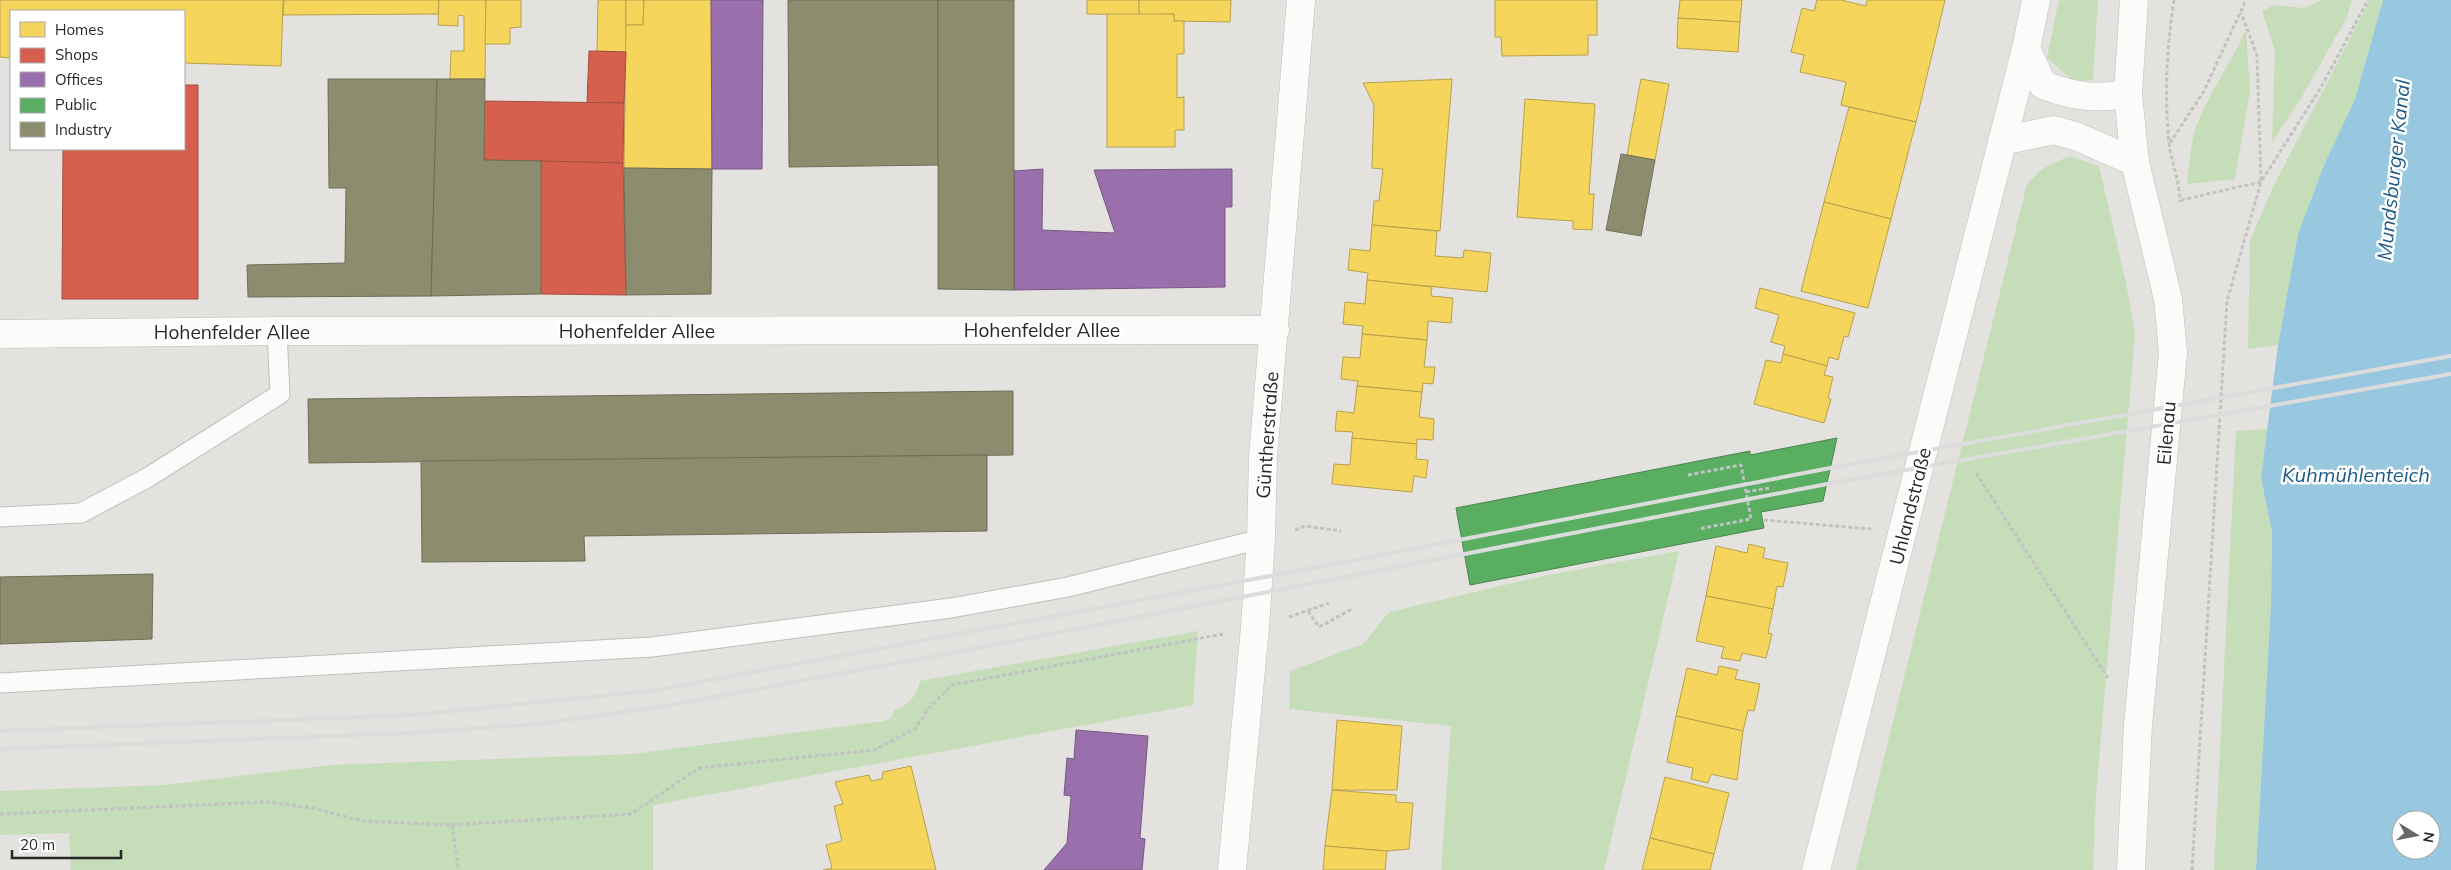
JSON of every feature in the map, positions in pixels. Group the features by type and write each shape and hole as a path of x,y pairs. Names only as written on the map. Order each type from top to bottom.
{"street":[{"name":"Güntherstraße","path":"1232,870 1255,628 1264,457 1301,0"},
{"name":"Uhlandstraße","path":"1816,870 1904,532 2026,49 2036,0"},
{"name":"Eilenau","path":"2131,870 2138,725 2173,353 2168,299 2134,162 2128,94 2134,0"},
{"path":"2026,49 2043,85 2063,92 2097,98 2128,94"},
{"path":"2002,141 2054,130 2134,162"},
{"name":"Hohenfelder Allee","path":"0,334 277,331 1275,330"}],"lane":[{"path":"0,517 81,514 147,478 280,394 277,331"},
{"path":"0,683 652,647 951,608 1068,587 1261,539"}],"path":[{"path":"2174,0 2165,87 2169,144 2181,200 2179,210"},
{"path":"2169,144 2204,91 2246,0"},
{"path":"2181,200 2261,182 2320,89 2368,0"},
{"path":"2192,870 2228,302 2261,182 2258,54 2241,13"},
{"path":"1688,475 1741,465 1751,519 1698,529"},
{"path":"1976,473 2111,683"},
{"path":"1746,492 1769,488"},
{"path":"1764,520 1904,532"},
{"path":"1290,531 1305,526 1341,531"},
{"path":"0,814 266,802 313,808 362,821 452,825 631,814 699,768 874,750 916,728 929,708 952,684 1255,628 1308,611 1329,602"},
{"path":"1308,611 1319,627 1352,609"},
{"path":"452,825 458,868"}],"green space":[{"path":"2059,0 2098,0 2093,80 2074,82 2047,58"},
{"path":"2322,0 2352,0 2347,17 2301,98 2272,142 2275,51 2262,11 2274,5 2304,8"},
{"path":"2370,0 2383,0 2355,99 2324,165 2298,234 2278,345 2248,349 2250,241 2273,187"},
{"path":"2246,30 2250,91 2235,179 2187,184 2195,130 2206,104"},
{"path":"2069,156 2099,166 2125,278 2135,333 2096,796 2093,870 1856,870 2027,184 2042,169"},
{"path":"2268,429 2261,478 2272,532 2271,604 2256,870 2214,870 2236,431"},
{"path":"1679,551 1604,870 1441,870 1451,726 1289,709 1290,671 1363,644 1389,612 1548,575"},
{"path":"1198,631 1193,705 653,805 653,870 71,870 69,833 0,835 0,791 165,785 331,765 633,754 885,721 891,718 894,710 904,706 911,700 920,681"}],"water":[{"name":"Kuhmühlenteich","path":"2383,0 2451,0 2451,870 2256,870 2271,604 2272,532 2261,478 2278,345 2298,234 2324,165 2355,99"}],"building: Homes":[{"path":"0,0 283,0 281,66 185,63 185,10 10,10 10,58 0,57"},
{"path":"284,0 439,0 438,14 283,15"},
{"path":"439,0 486,0 485,79 450,79 451,51 464,51 464,16 458,15 458,26 438,25"},
{"path":"486,0 521,0 521,27 510,28 510,44 485,44"},
{"path":"598,0 626,0 626,52 597,51"},
{"path":"626,0 644,0 643,25 626,25"},
{"path":"644,0 711,0 712,169 624,168 626,25 643,25"},
{"path":"1087,0 1139,0 1139,15 1087,14"},
{"path":"1139,0 1231,0 1230,22 1174,21 1174,14 1139,15"},
{"path":"1495,0 1597,0 1597,35 1588,35 1588,55 1502,56 1501,37 1495,37"},
{"path":"1680,0 1742,0 1740,22 1678,18"},
{"path":"1817,0 1841,0 1866,6 1867,0 1945,0 1916,122 1841,105 1846,82 1800,72 1804,55 1791,52 1802,8 1814,11"},
{"path":"1107,14 1174,14 1174,21 1184,21 1184,54 1177,54 1177,98 1184,97 1184,130 1175,130 1175,147 1107,147"},
{"path":"1678,18 1740,22 1738,52 1677,48"},
{"path":"1452,79 1440,231 1372,225 1374,201 1379,201 1383,169 1372,168 1374,105 1363,83"},
{"path":"1641,79 1669,84 1655,160 1627,155"},
{"path":"1525,99 1595,104 1589,194 1594,194 1592,230 1573,229 1573,221 1517,217"},
{"path":"1849,107 1916,122 1891,219 1824,202"},
{"path":"1824,202 1891,219 1868,308 1801,291"},
{"path":"1372,225 1437,231 1435,256 1463,258 1464,250 1491,253 1487,292 1367,280 1368,273 1348,270 1350,249 1370,251"},
{"path":"1367,280 1432,287 1431,296 1453,298 1451,323 1428,321 1427,340 1362,334 1363,326 1343,324 1345,302 1365,304"},
{"path":"1760,288 1855,313 1848,337 1844,336 1838,360 1829,357 1827,366 1783,354 1785,346 1771,342 1779,315 1755,308"},
{"path":"1362,334 1427,340 1424,367 1435,367 1433,384 1423,383 1422,392 1357,386 1358,381 1341,379 1343,357 1360,358"},
{"path":"1783,354 1827,366 1824,375 1833,377 1828,398 1831,399 1824,423 1754,404 1766,360 1781,363"},
{"path":"1357,386 1422,392 1419,417 1434,419 1433,440 1417,439 1417,444 1352,438 1353,432 1335,431 1337,411 1354,413"},
{"path":"1352,438 1417,444 1416,459 1428,460 1426,478 1414,476 1412,492 1332,484 1334,464 1350,465"},
{"path":"1749,544 1765,548 1763,558 1788,563 1783,587 1777,586 1773,609 1706,596 1716,546 1747,553"},
{"path":"1706,596 1773,609 1768,633 1772,634 1766,658 1742,653 1740,661 1721,658 1724,647 1696,641"},
{"path":"1719,666 1738,670 1735,679 1760,684 1754,711 1748,710 1743,731 1676,716 1687,668 1717,675"},
{"path":"1676,716 1743,731 1737,780 1711,774 1708,783 1691,779 1693,768 1667,762"},
{"path":"1337,720 1402,726 1397,790 1332,790"},
{"path":"911,766 936,870 823,870 832,868 826,845 842,841 834,806 843,804 835,782 869,775 871,781 882,779 883,772"},
{"path":"1665,777 1729,793 1714,854 1650,838"},
{"path":"1332,790 1396,795 1396,802 1413,803 1409,849 1387,851 1325,846"},
{"path":"1650,838 1714,854 1710,870 1642,870"},
{"path":"1325,846 1387,851 1385,870 1323,870"}],"building: Shops":[{"path":"589,51 626,52 624,103 587,103"},
{"path":"185,85 198,85 198,299 62,299 63,150 185,150"},
{"path":"484,101 624,103 623,163 484,160"},
{"path":"541,161 623,163 626,295 541,294"}],"building: Offices":[{"path":"711,0 763,0 762,169 712,169"},
{"path":"1043,169 1042,230 1115,233 1094,170 1232,169 1232,207 1225,207 1225,287 1014,290 1014,171"},
{"path":"1076,730 1148,736 1140,838 1145,839 1142,870 1044,870 1067,843 1071,796 1064,795 1067,758 1074,759"}],"building: Public":[{"path":"1837,438 1823,501 1761,512 1764,528 1470,585 1456,508 1750,451 1750,455"}],"building: Industry":[{"path":"788,0 938,0 938,165 789,167"},
{"path":"938,0 1014,0 1014,290 938,289"},
{"path":"328,79 437,79 431,296 248,297 247,265 345,263 346,188 329,188"},
{"path":"437,79 485,79 484,160 541,161 541,294 431,296"},
{"path":"1621,154 1655,160 1641,236 1606,230"},
{"path":"624,168 712,169 711,294 626,295"},
{"path":"1013,391 1013,455 309,463 308,399"},
{"path":"987,455 987,531 584,536 585,561 422,562 421,461"},
{"path":"153,574 152,639 0,644 0,577"}],"railway":[{"path":"0,731 412,715 651,691 1340,563 1830,468 2451,356"},
{"path":"0,749 410,733 538,724 659,707 931,657 1827,484 2451,374"}],"water label":[{"name":"Mundsburger Kanal","path":"2393,170"}]}
